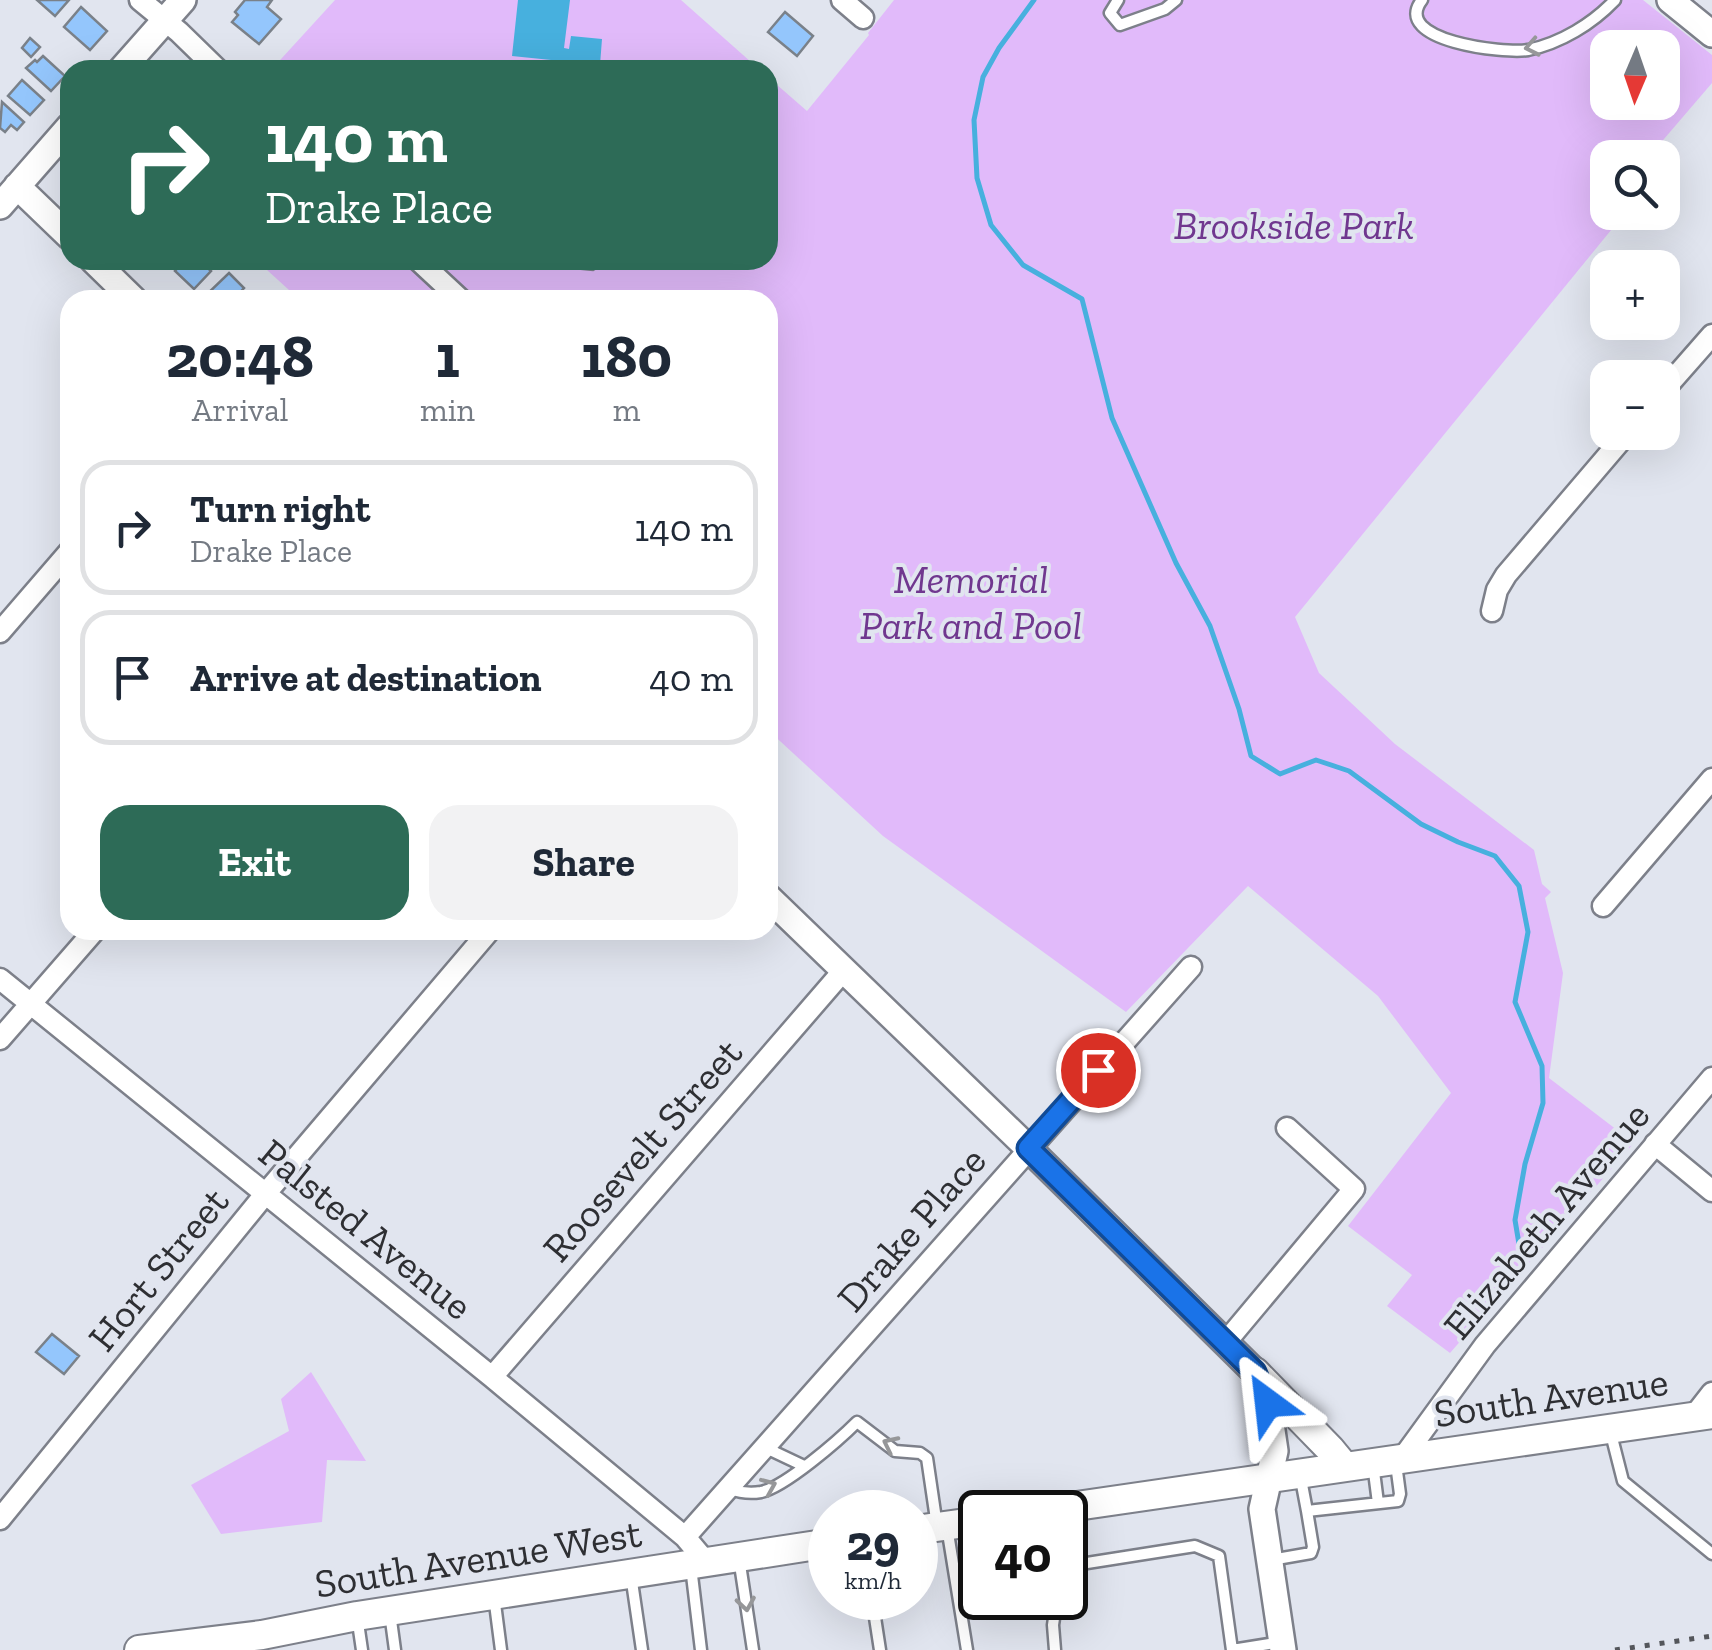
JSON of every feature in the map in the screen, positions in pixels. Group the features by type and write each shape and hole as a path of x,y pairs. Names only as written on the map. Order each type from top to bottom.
{"main road":[{"path":"1255,1372 1344,1466"},
{"name":"South Avenue","path":"1390,1460 1703,1415"},
{"path":"1088,1506 1390,1460"},
{"name":"South Avenue West","path":"139,1650 252,1643 357,1616 631,1574 694,1555 738,1557 808,1547"}],"street":[{"path":"140,0 207,60"},
{"path":"130,60 183,0"},
{"path":"842,0 863,18"},
{"path":"1670,0 1712,34"},
{"path":"0,206 8,181 60,135"},
{"path":"8,181 60,229"},
{"path":"103,270 124,290"},
{"path":"428,270 450,290"},
{"path":"1680,371 1712,335"},
{"path":"1492,611 1506,575 1613,450"},
{"path":"0,632 60,563"},
{"path":"1603,906 1712,780"},
{"path":"778,906 1255,1372 1268,1403 1275,1451 1262,1510 1282,1646"},
{"path":"0,1038 86,940"},
{"name":"Hort Street","path":"0,1518 266,1193 481,940"},
{"name":"Drake Place","path":"694,1555 730,1490 1191,967"},
{"name":"Roosevelt Street","path":"492,1377 844,970"},
{"name":"Palsted Avenue","path":"0,979 492,1377 694,1555"},
{"name":"Elizabeth Avenue","path":"1390,1460 1712,1078"},
{"path":"1225,1343 1354,1189 1286,1128"},
{"path":"1655,1144 1712,1190"},
{"path":"1703,1415 1712,1393"}],"lane":[{"path":"1118,0 1110,14 1120,25 1166,9 1176,0"},
{"path":"1422,0 1417,18 1424,27 1444,38 1476,49 1526,50 1562,40 1602,14 1615,0"},
{"path":"730,1490 742,1494 766,1491 837,1442 857,1422 895,1451 920,1453 927,1458 930,1490"},
{"path":"1609,1429 1624,1481 1712,1554"},
{"path":"766,1448 804,1466"},
{"path":"1378,1503 1390,1460"},
{"path":"1307,1511 1398,1501 1390,1460"},
{"path":"1270,1560 1304,1556 1313,1548 1300,1472"},
{"path":"938,1546 966,1650"},
{"path":"1088,1561 1195,1546 1219,1556 1232,1650 1282,1646"},
{"path":"694,1555 702,1650"},
{"path":"738,1557 752,1650"},
{"path":"631,1574 642,1650"},
{"path":"494,1596 501,1650"},
{"path":"390,1612 395,1650"},
{"path":"357,1616 362,1650"},
{"path":"875,1620 880,1650"},
{"path":"1054,1620 1054,1650"}],"green space":[{"path":"335,0 681,0 749,60 280,60"},
{"path":"894,0 1643,0 1712,55 1712,83 1663,140 1590,140 1590,230 1611,230 1595,250 1590,250 1590,256 1295,617 1319,673 1395,744 1534,850 1542,884 1551,892 1545,898 1563,973 1549,1078 1634,1143 1450,1353 1387,1306 1412,1275 1348,1226 1451,1093 1378,996 1248,886 1126,1012 883,836 778,739 778,290 289,290 267,270 778,270 778,86 807,111"},
{"path":"311,1372 366,1461 327,1460 322,1522 221,1534 191,1485 289,1431 281,1399"}],"water":[{"path":"518,0 570,0 564,48 569,49 571,36 602,39 600,60 512,56"}],"building":[{"path":"37,0 69,0 55,16"},
{"path":"245,0 272,0 267,7 281,19 259,44 232,22"},
{"path":"81,7 107,31 90,50 64,27"},
{"path":"785,12 813,36 797,56 768,32"},
{"path":"30,38 40,47 31,57 22,48"},
{"path":"43,56 60,71 60,81 51,91 26,68"},
{"path":"22,80 44,100 30,115 8,96"},
{"path":"2,102 24,122 17,130 11,125 5,132 0,128"},
{"path":"210,270 211,271 194,289 175,271"},
{"path":"229,273 244,288 242,290 211,290"},
{"path":"52,1334 79,1356 64,1374 36,1352"}],"waterway":[{"path":"1034,0 983,77 974,120 977,178 991,225 1023,265 1082,299 1112,418 1176,563 1210,626 1251,756 1280,774 1316,760 1349,771 1421,824 1495,856 1519,886 1528,932 1515,1002 1542,1066 1543,1103 1525,1164 1515,1220 1520,1250"}],"railway":[{"path":"1615,1650 1712,1636"}],"route":[{"path":"1098,1070 1028,1148 1255,1372 1268,1403"}],"park label":[{"name":"Brookside Park","path":"1294,225"},
{"name":"Memorial Park and Pool","path":"971,602"}]}
